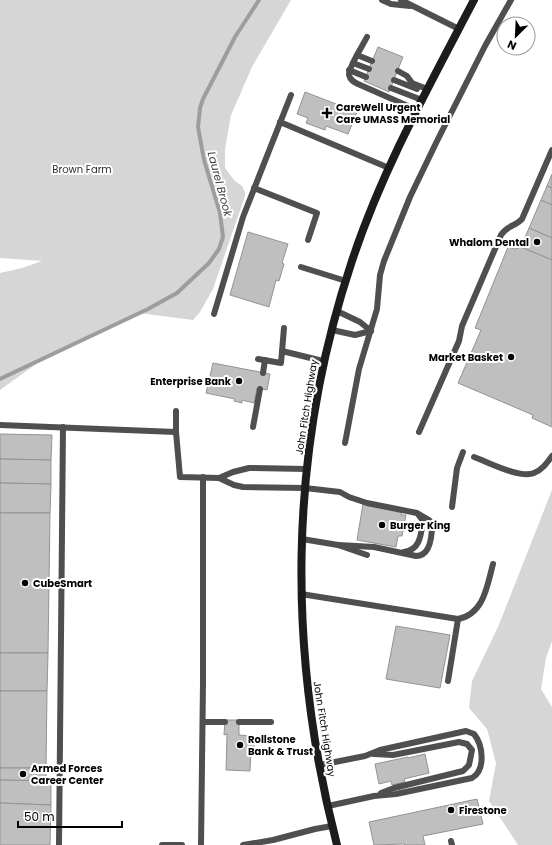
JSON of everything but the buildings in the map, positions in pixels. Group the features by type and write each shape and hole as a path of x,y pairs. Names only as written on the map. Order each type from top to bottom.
{"main road":[{"name":"John Fitch Highway","path":"337,845 320,765 307,684 303,640 301,594 302,539 306,469 314,417 324,361 337,311 346,280 367,221 389,168 417,110 474,0"}],"lane":[{"path":"382,0 396,5 414,6"},
{"path":"401,0 459,30"},
{"path":"408,0 414,6"},
{"path":"414,6 417,0"},
{"path":"345,443 359,369 377,309 381,270 408,201 488,41 511,0"},
{"path":"367,37 349,70 349,77 354,82 417,110"},
{"path":"357,55 372,61"},
{"path":"353,63 369,69"},
{"path":"349,70 366,77"},
{"path":"398,71 407,76 412,83 425,94"},
{"path":"394,80 425,94"},
{"path":"391,88 425,94"},
{"path":"214,314 243,217 291,95"},
{"path":"280,122 389,168"},
{"path":"419,432 459,340 462,326 501,235 505,229 517,224 522,219 552,150"},
{"path":"254,188 317,213 308,240"},
{"path":"301,267 346,280"},
{"path":"337,311 360,322 371,331"},
{"path":"263,373 262,360 281,363 284,328"},
{"path":"332,330 355,335 371,331"},
{"path":"282,351 324,361"},
{"path":"253,427 260,388"},
{"path":"176,411 176,432 180,477 219,478 234,485 243,487 305,488 340,492 366,503 423,515 431,522 432,526 429,547 426,553 420,556 374,547 338,545 302,539"},
{"path":"0,425 176,432"},
{"path":"60,845 63,427"},
{"path":"452,507 457,468 463,452"},
{"path":"474,456 513,472 527,474 532,474 540,470 552,456"},
{"path":"219,478 233,472 250,468 306,469"},
{"path":"201,845 203,477"},
{"path":"401,553 414,550 418,543 423,521 420,516 414,512"},
{"path":"338,545 367,555"},
{"path":"301,594 458,619 469,616 480,605 493,564"},
{"path":"448,681 458,619"},
{"path":"206,722 225,722"},
{"path":"239,722 271,722"},
{"path":"328,806 472,778 478,773 481,753 476,736 472,732 466,731 380,750 368,755"},
{"path":"320,765 368,755 393,755 459,742 467,744 472,750 469,765 463,772 394,788 374,796"},
{"path":"244,845 273,840 332,826"},
{"path":"162,845 182,845"}],"green space":[{"name":"Brown Farm","path":"0,0 291,0 252,67 231,115 225,149 225,168 234,180 242,186 245,196 213,289 200,312 193,320 139,313 46,357 0,390 0,273 22,268 42,261 0,258"},
{"path":"552,490 552,641 546,658 541,689 552,707 552,845 518,845 489,801 496,763 487,729 469,708 472,681 498,627"}],"waterway":[{"name":"Laurel Brook","path":"0,379 148,309 177,293 209,263 219,249 223,237 220,213 204,160 198,127 200,108 203,99 235,37 259,0"}],"place":[{"name":"CareWell Urgent Care UMASS Memorial","path":"327,113"},
{"name":"Whalom Dental","path":"537,242"},
{"name":"Market Basket","path":"511,357"},
{"name":"Enterprise Bank","path":"239,381"},
{"name":"Burger King","path":"382,525"},
{"name":"CubeSmart","path":"25,583"},
{"name":"Rollstone Bank & Trust","path":"240,745"},
{"name":"Armed Forces Career Center","path":"23,774"},
{"name":"Firestone","path":"451,810"}]}
